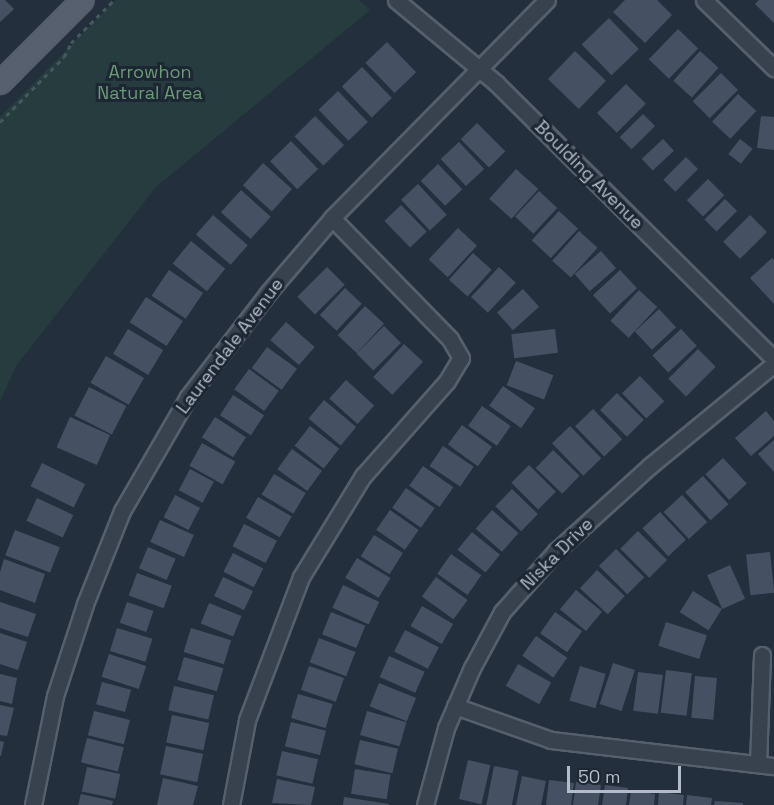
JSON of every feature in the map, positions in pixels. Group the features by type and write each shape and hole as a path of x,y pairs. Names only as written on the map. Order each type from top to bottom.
{"main road":[{"path":"0,83 83,0"}],"street":[{"name":"Boulding Avenue","path":"396,0 496,83 774,362"},
{"name":"Laurendale Avenue","path":"33,805 55,696 85,604 122,511 188,397 268,293 332,218 428,124 478,69 547,0"},
{"path":"704,0 774,68"},
{"path":"231,805 247,720 301,578 363,476 447,381 461,358 450,339 332,218"},
{"name":"Niska Drive","path":"425,805 437,756 455,706 502,612 556,551 651,465 774,362"},
{"path":"758,764 762,655"},
{"path":"455,706 551,740 774,766"}],"path":[{"path":"0,122 64,57 71,44 114,0"}],"green space":[{"name":"Arrowhon Natural Area","path":"116,0 359,0 370,10 156,187 16,366 0,401 0,117"}],"building":[{"path":"0,0 5,0 14,9 0,22"},
{"path":"625,0 657,0 672,15 645,43 613,12"},
{"path":"759,0 774,0 774,23 755,4"},
{"path":"609,18 639,49 612,75 582,44"},
{"path":"678,29 698,48 669,79 649,59"},
{"path":"387,42 416,72 395,93 365,63"},
{"path":"575,51 606,81 579,109 548,79"},
{"path":"700,51 719,68 692,97 673,81"},
{"path":"362,67 392,98 372,117 342,86"},
{"path":"721,73 738,90 710,118 693,101"},
{"path":"626,84 646,104 617,133 597,113"},
{"path":"338,91 368,122 348,141 319,110"},
{"path":"738,94 756,111 730,139 712,122"},
{"path":"643,114 655,126 632,149 620,137"},
{"path":"315,116 344,145 323,165 294,137"},
{"path":"761,116 774,117 774,150 757,148"},
{"path":"477,123 505,151 489,168 461,139"},
{"path":"663,139 674,151 653,170 642,159"},
{"path":"740,139 753,149 741,164 728,154"},
{"path":"291,141 318,169 297,189 270,161"},
{"path":"459,142 484,169 466,186 441,159"},
{"path":"686,157 698,169 675,192 663,180"},
{"path":"263,163 292,189 272,211 243,185"},
{"path":"438,164 462,189 445,206 421,181"},
{"path":"516,169 538,189 512,219 489,199"},
{"path":"708,179 724,195 703,216 687,200"},
{"path":"418,184 447,215 430,230 401,200"},
{"path":"241,190 271,217 251,239 221,212"},
{"path":"539,191 557,208 533,234 515,217"},
{"path":"725,199 737,211 717,232 704,220"},
{"path":"401,205 427,232 410,248 384,221"},
{"path":"559,211 578,229 551,258 532,240"},
{"path":"213,215 248,245 231,265 196,235"},
{"path":"750,215 767,232 740,259 723,242"},
{"path":"458,228 477,246 448,277 429,259"},
{"path":"579,231 598,248 571,277 552,261"},
{"path":"191,241 225,269 207,291 173,264"},
{"path":"601,251 616,268 590,291 575,274"},
{"path":"473,253 492,270 467,296 449,280"},
{"path":"772,258 774,260 774,304 750,278"},
{"path":"327,267 345,285 315,314 297,297"},
{"path":"499,267 516,283 488,313 471,297"},
{"path":"169,270 203,293 186,319 152,296"},
{"path":"620,270 637,288 610,314 593,295"},
{"path":"345,288 362,304 337,331 320,315"},
{"path":"523,289 539,307 513,330 497,312"},
{"path":"639,290 657,307 629,338 610,321"},
{"path":"146,297 183,321 167,346 130,322"},
{"path":"365,306 384,324 357,353 338,335"},
{"path":"659,309 676,327 652,350 635,332"},
{"path":"286,322 315,347 299,365 270,340"},
{"path":"384,326 401,343 373,371 356,354"},
{"path":"128,329 163,350 148,375 113,354"},
{"path":"555,329 558,353 514,358 511,334"},
{"path":"681,329 697,346 668,372 652,356"},
{"path":"404,344 423,362 392,395 373,377"},
{"path":"267,347 297,369 282,390 252,368"},
{"path":"698,349 716,367 686,396 668,379"},
{"path":"106,356 144,378 129,405 90,383"},
{"path":"516,361 553,375 544,400 507,385"},
{"path":"249,369 279,391 264,411 234,389"},
{"path":"640,376 664,401 646,419 622,393"},
{"path":"346,380 374,405 358,424 329,399"},
{"path":"503,386 535,408 521,428 489,406"},
{"path":"89,387 126,406 112,435 74,416"},
{"path":"617,393 644,420 627,437 600,410"},
{"path":"233,395 264,415 251,435 220,415"},
{"path":"324,400 356,427 341,445 309,418"},
{"path":"482,406 511,426 497,446 468,426"},
{"path":"593,409 622,439 604,457 575,426"},
{"path":"766,411 774,421 774,436 751,456 735,438"},
{"path":"70,417 110,435 97,465 57,447"},
{"path":"215,417 246,437 233,457 202,437"},
{"path":"462,425 492,447 478,466 448,444"},
{"path":"310,426 339,449 324,468 295,446"},
{"path":"570,426 601,458 583,476 552,443"},
{"path":"774,440 774,472 758,454"},
{"path":"202,443 235,461 223,484 189,466"},
{"path":"443,446 474,467 460,487 430,466"},
{"path":"292,449 322,471 307,491 277,469"},
{"path":"553,450 580,476 562,494 536,468"},
{"path":"723,458 747,484 729,500 705,474"},
{"path":"42,463 85,484 74,507 31,486"},
{"path":"529,465 556,492 538,510 511,483"},
{"path":"423,466 453,487 440,507 409,486"},
{"path":"190,469 214,482 203,503 179,490"},
{"path":"274,474 306,493 293,514 262,495"},
{"path":"703,476 728,504 711,520 685,492"},
{"path":"406,488 435,508 421,528 392,508"},
{"path":"512,489 538,514 521,531 495,506"},
{"path":"175,495 200,508 189,530 164,517"},
{"path":"682,495 707,522 689,539 664,512"},
{"path":"258,497 292,516 280,537 246,518"},
{"path":"37,498 73,515 63,538 26,521"},
{"path":"390,510 419,530 405,550 376,530"},
{"path":"492,510 518,533 502,552 476,529"},
{"path":"660,512 686,540 668,556 642,528"},
{"path":"160,520 194,535 184,557 150,542"},
{"path":"244,524 277,541 266,563 233,546"},
{"path":"15,530 60,547 50,572 5,555"},
{"path":"638,531 667,560 649,578 620,549"},
{"path":"472,532 500,555 486,573 458,550"},
{"path":"374,535 403,553 390,574 361,556"},
{"path":"148,547 176,559 167,580 139,568"},
{"path":"616,549 644,577 627,594 599,566"},
{"path":"770,552 774,593 750,595 746,555"},
{"path":"233,553 263,568 254,587 223,572"},
{"path":"451,554 481,575 468,595 437,574"},
{"path":"357,558 390,578 379,598 345,578"},
{"path":"4,559 45,574 35,603 0,590 0,572"},
{"path":"730,565 745,599 722,609 707,575"},
{"path":"597,570 625,596 608,614 580,588"},
{"path":"137,573 172,586 164,608 129,596"},
{"path":"223,577 253,591 244,610 214,596"},
{"path":"436,577 468,600 453,619 422,596"},
{"path":"343,585 379,602 369,625 332,608"},
{"path":"576,590 602,612 586,631 560,609"},
{"path":"693,591 722,609 709,630 680,612"},
{"path":"0,602 36,614 28,637 0,628"},
{"path":"127,602 153,611 146,632 120,623"},
{"path":"209,603 241,616 233,637 201,623"},
{"path":"422,606 453,624 442,644 410,626"},
{"path":"331,612 365,626 356,648 322,634"},
{"path":"555,612 582,631 567,652 540,633"},
{"path":"666,622 707,635 699,659 658,646"},
{"path":"117,628 152,639 145,662 110,651"},
{"path":"191,628 231,640 224,664 184,652"},
{"path":"405,630 439,647 428,669 394,651"},
{"path":"0,633 27,642 18,670 0,664"},
{"path":"536,636 567,658 553,677 522,656"},
{"path":"319,638 355,652 346,676 310,662"},
{"path":"109,654 146,666 139,689 102,677"},
{"path":"389,656 425,672 415,693 380,677"},
{"path":"184,657 223,668 217,691 177,680"},
{"path":"613,663 635,670 622,711 600,704"},
{"path":"518,664 551,682 539,704 506,686"},
{"path":"309,666 344,678 336,702 301,690"},
{"path":"580,666 606,674 595,708 569,700"},
{"path":"666,670 692,673 687,716 661,713"},
{"path":"638,672 663,675 658,714 633,711"},
{"path":"0,674 17,678 12,704 0,701"},
{"path":"695,676 717,678 713,720 691,718"},
{"path":"102,682 131,690 125,712 96,704"},
{"path":"379,683 416,698 407,721 370,706"},
{"path":"174,686 214,695 208,720 168,710"},
{"path":"298,694 333,704 326,728 291,718"},
{"path":"0,705 14,708 7,736 0,735"},
{"path":"94,711 130,720 124,744 88,735"},
{"path":"367,711 406,722 400,746 360,735"},
{"path":"172,715 209,723 203,750 166,742"},
{"path":"291,722 326,731 320,755 285,746"},
{"path":"87,738 124,747 118,771 81,762"},
{"path":"360,740 398,749 392,773 354,764"},
{"path":"0,741 4,742 1,756 0,756"},
{"path":"166,746 203,754 197,782 160,774"},
{"path":"282,751 318,759 312,784 276,775"},
{"path":"468,760 490,765 481,804 459,799"},
{"path":"494,766 519,771 512,805 486,805"},
{"path":"87,767 120,774 115,799 82,791"},
{"path":"355,769 391,775 387,799 351,794"},
{"path":"522,776 546,781 541,805 516,805"},
{"path":"163,778 198,786 193,805 157,805"},
{"path":"277,779 315,787 311,805 272,803"},
{"path":"549,780 574,783 571,805 546,805"},
{"path":"576,782 601,785 598,805 573,805"},
{"path":"605,785 628,788 626,805 602,805"},
{"path":"631,791 655,794 654,805 629,805"},
{"path":"659,792 684,795 683,805 658,805"},
{"path":"81,794 113,801 112,805 78,805"},
{"path":"687,795 712,798 711,805 686,805"},
{"path":"344,797 389,804 389,805 343,805"},
{"path":"715,801 743,803 743,805 714,805"}]}
